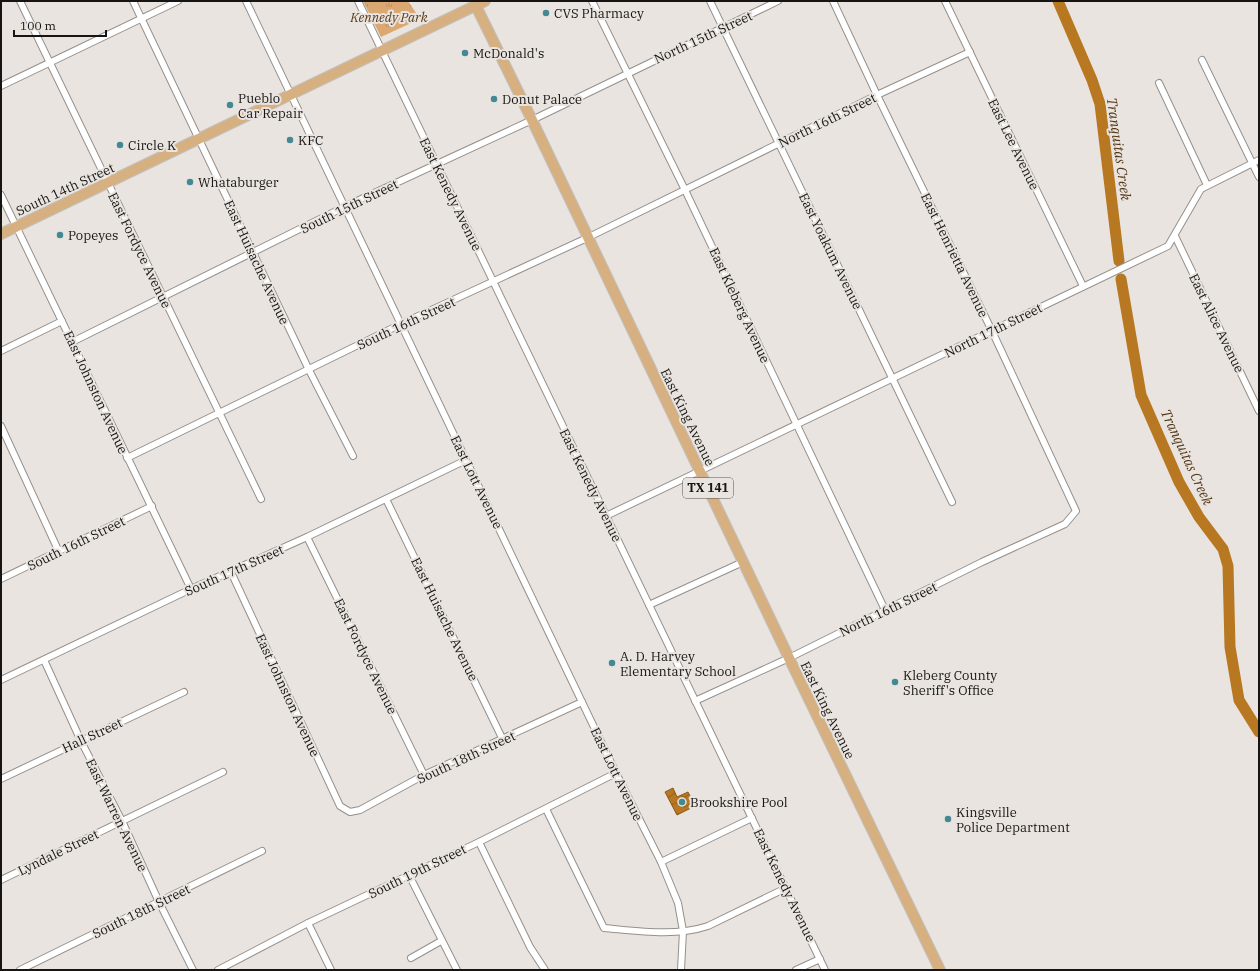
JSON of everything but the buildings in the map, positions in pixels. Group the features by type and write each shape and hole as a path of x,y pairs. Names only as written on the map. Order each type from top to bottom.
{"main road":[{"name":"South 14th Street","path":"1,234 480,3"},
{"name":"East King Avenue","path":"480,3 587,238 940,970"}],"street":[{"name":"East Fordyce Avenue","path":"20,1 261,499"},
{"name":"East Huisache Avenue","path":"133,1 309,370 353,456"},
{"path":"1,86 178,1"},
{"name":"East Lott Avenue","path":"246,1 616,774 661,862 678,903 683,931 681,970"},
{"name":"East Kenedy Avenue","path":"358,1 825,970"},
{"name":"East Kleberg Avenue","path":"592,1 685,190 886,610"},
{"name":"East Yoakum Avenue","path":"710,1 952,502"},
{"name":"North 15th Street","path":"627,73 778,1"},
{"name":"East Henrietta Avenue","path":"833,1 992,331 1076,511"},
{"name":"East Lee Avenue","path":"945,1 1083,286"},
{"name":"North 16th Street","path":"685,190 877,95 970,52"},
{"path":"1202,60 1259,177"},
{"name":"South 15th Street","path":"72,342 344,207 532,120 627,73"},
{"path":"1159,83 1207,185"},
{"name":"North 17th Street","path":"700,471 797,426 893,378 1168,246 1201,189 1259,160"},
{"name":"South 16th Street","path":"127,458 401,324 587,238 685,190"},
{"name":"East Johnston Avenue","path":"1,195 191,589"},
{"name":"East Alice Avenue","path":"1175,236 1259,411"},
{"path":"1,351 62,321"},
{"path":"1,426 59,552"},
{"name":"South 17th Street","path":"1,680 191,589 308,537 466,460"},
{"path":"606,516 700,471"},
{"name":"East Huisache Avenue","path":"386,499 503,740"},
{"name":"South 16th Street","path":"1,580 152,506"},
{"name":"North 16th Street","path":"695,701 789,658 982,562 1065,524 1076,511"},
{"name":"East Fordyce Avenue","path":"308,537 424,775"},
{"path":"649,605 743,562"},
{"name":"East Johnston Avenue","path":"231,572 340,806 350,812"},
{"name":"East Warren Avenue","path":"44,660 81,741 122,821 159,902 193,970"},
{"name":"Hall Street","path":"1,780 184,692"},
{"name":"South 18th Street","path":"350,812 360,810 424,775 503,740 582,702"},
{"name":"Lyndale Street","path":"1,880 223,772"},
{"name":"South 19th Street","path":"218,970 308,923 479,842 616,774"},
{"path":"546,809 604,928 661,932 695,930 708,926 786,888"},
{"path":"661,862 752,818"},
{"path":"479,842 530,947 545,970"},
{"name":"South 18th Street","path":"20,970 262,852"},
{"path":"409,875 456,970"},
{"path":"308,923 331,970"},
{"path":"411,958 441,940"},
{"path":"796,970 820,958"}],"green space":[{"name":"Kennedy Park","path":"363,1 408,1 420,19 381,37"}],"water":[{"name":"Brookshire Pool","path":"673,788 677,797 688,792 695,806 677,815 665,792"}],"waterway":[{"name":"Tranquitas Creek","path":"1058,1 1092,80 1100,104 1119,261"},
{"name":"Tranquitas Creek","path":"1121,279 1141,395 1179,482 1199,517 1223,549 1228,566 1230,647 1239,700 1259,732"}],"place":[{"name":"CVS Pharmacy","path":"546,13"},
{"name":"McDonald's","path":"465,53"},
{"name":"Donut Palace","path":"494,99"},
{"name":"Pueblo Car Repair","path":"230,105"},
{"name":"KFC","path":"290,140"},
{"name":"Circle K","path":"120,145"},
{"name":"Whataburger","path":"190,182"},
{"name":"Popeyes","path":"60,235"},
{"name":"A. D. Harvey Elementary School","path":"612,663"},
{"name":"Kleberg County Sheriff's Office","path":"895,682"},
{"name":"Brookshire Pool","path":"682,802"},
{"name":"Kingsville Police Department","path":"948,819"}]}
